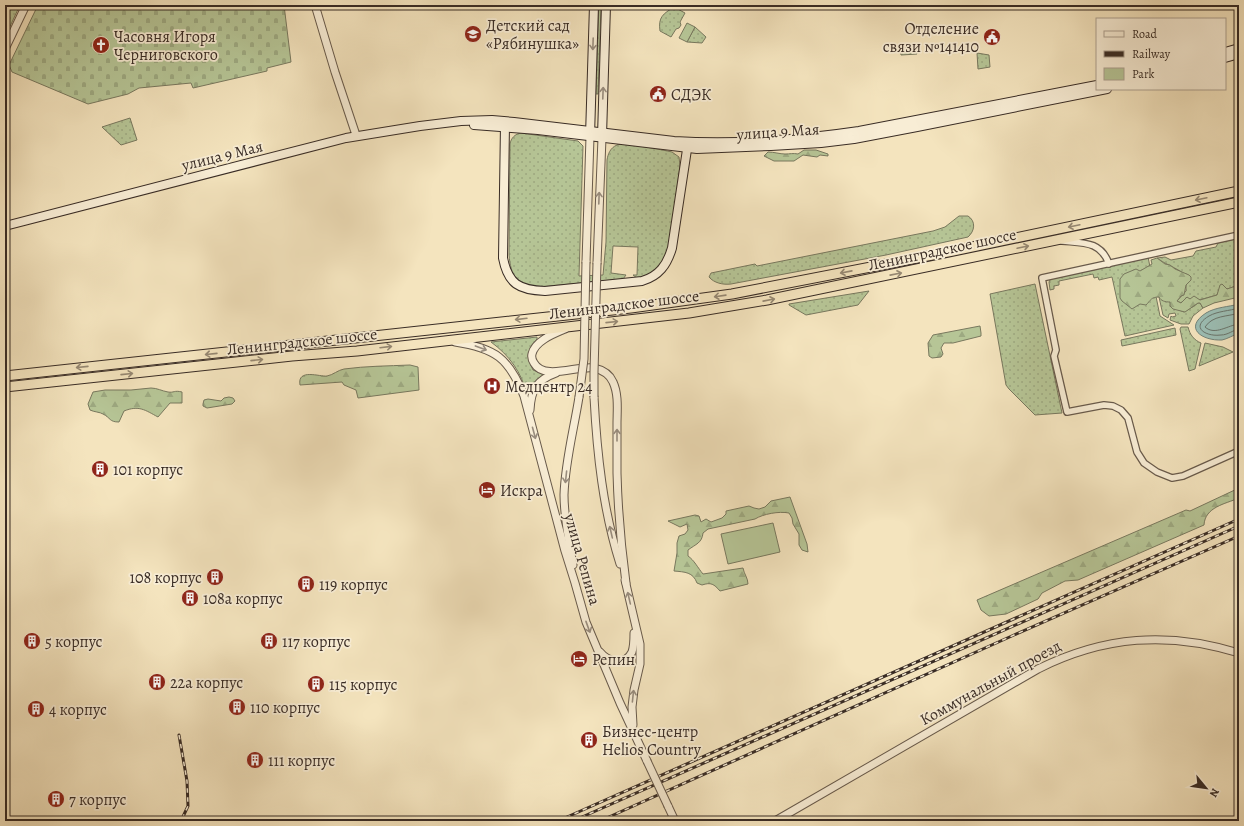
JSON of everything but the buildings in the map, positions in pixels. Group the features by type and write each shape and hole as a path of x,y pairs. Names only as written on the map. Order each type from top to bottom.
{"highway":[{"name":"Ленинградское шоссе","path":"5,376 630,308 725,295 953,251 1239,191"},
{"name":"Ленинградское шоссе","path":"5,387 292,356 358,351 443,340 689,313 768,300 1239,202"}],"main road":[{"path":"590,134 594,5"},
{"path":"602,135 606,5"},
{"path":"1226,52 1239,48"},
{"path":"1226,58 1239,54"},
{"name":"улица 9 Мая","path":"688,145 820,137 895,125 1096,85"},
{"name":"улица 9 Мая","path":"5,226 356,135 400,128 471,121 688,145 710,149 771,146 821,143 854,139 1102,90"},
{"path":"505,124 503,258 505,268 515,284 531,290 545,291 642,281 652,278 658,274 667,262 672,248 688,145"}],"street":[{"path":"5,49 26,5"},
{"path":"315,5 330,58 356,135"},
{"path":"575,582 565,514 564,495 569,453 580,397 584,359 590,134"},
{"path":"602,135 594,397 600,469 607,514 626,583 640,644 640,664 632,707 636,734"},
{"path":"1239,235 1042,278 1056,350 1054,356 1068,412 1104,405 1113,406 1120,410 1128,418 1137,452 1144,463 1157,472 1172,478 1183,476 1239,451"},
{"path":"1056,241 1086,243 1096,246 1104,253 1109,264"},
{"path":"560,372 546,371 537,368 532,360 533,352 542,341 553,334 574,325"},
{"name":"улица Репина","path":"443,340 469,344 483,348 495,354 504,361 516,377 524,396 565,551 586,622 594,644 675,821"},
{"path":"530,418 531,397 536,386 544,378 560,372 585,368 602,371 610,377 616,391 617,474 620,540 626,583"},
{"path":"594,644 608,660 620,661 628,657 631,653 634,641 633,613"},
{"name":"Коммунальный проезд","path":"775,821 1038,669 1075,652 1110,644 1140,640 1164,639 1191,641 1239,653"}],"green space":[{"path":"5,5 20,5 5,37"},
{"path":"38,5 284,5 291,62 267,68 267,71 193,88 191,83 139,88 128,94 88,104 12,72 9,65"},
{"path":"599,5 601,5 598,94 596,94"},
{"path":"674,7 685,13 680,22 681,25 676,29 671,37 660,31 660,22 662,16"},
{"path":"687,23 695,27 687,42 679,38"},
{"path":"695,27 706,37 702,43 687,42"},
{"path":"916,46 917,54 901,55 900,48"},
{"path":"977,53 989,55 990,67 978,69"},
{"path":"130,118 137,140 121,145 102,127"},
{"path":"521,133 578,141 583,146 579,276 603,275 606,242 607,160 611,149 621,144 635,145 672,152 679,157 680,166 669,246 665,259 652,274 637,278 633,275 637,275 638,247 613,246 611,273 626,275 623,279 538,287 524,284 516,278 511,269 509,255 510,144 511,140 517,134"},
{"path":"804,150 816,150 828,154 828,156 820,155 817,157 803,155 794,161 774,161 764,156 768,152 798,154"},
{"path":"959,216 968,216 971,218 974,226 968,237 886,255 731,284 719,283 713,281 709,277 711,273 755,264 757,266 933,231 945,227"},
{"path":"1239,238 1239,285 1227,289 1222,284 1217,295 1198,300 1187,298 1181,303 1177,301 1186,291 1186,285 1188,282 1181,272 1157,258 1165,257 1171,260 1193,256 1196,251 1216,247 1218,243"},
{"path":"1148,257 1160,316 1174,325 1125,336 1112,277 1099,280 1098,277 1094,278 1093,274 1059,281 1059,285 1054,286 1054,289 1050,290 1049,282 1051,278"},
{"path":"1157,258 1165,264 1170,265 1191,277 1191,280 1186,285 1184,295 1177,301 1181,303 1187,297 1190,299 1194,296 1200,300 1217,295 1220,285 1222,284 1227,289 1239,285 1239,297 1214,303 1203,308 1200,303 1198,303 1185,312 1173,309 1170,306 1170,302 1163,301 1159,297 1156,297 1151,299 1146,305 1140,304 1132,309 1120,298 1120,279 1124,274 1136,269 1140,271 1152,264 1151,260"},
{"path":"1035,284 1062,413 1035,415 1006,385 990,294"},
{"path":"869,291 858,305 806,315 789,305 789,304"},
{"path":"1159,297 1170,302 1179,310 1184,312 1198,303 1200,303 1203,308 1193,316 1189,324 1181,324 1170,320 1171,316 1176,316 1175,313 1169,314 1168,318 1163,315"},
{"path":"980,326 981,336 953,343 944,343 941,348 943,354 941,357 932,358 929,356 928,343 933,335"},
{"path":"1181,327 1188,327 1193,337 1201,343 1195,369 1189,371 1180,329"},
{"path":"1175,328 1176,335 1122,346 1121,340"},
{"path":"537,337 531,349 530,362 533,370 545,375 527,394 522,379 514,365 498,347 491,342"},
{"path":"1205,343 1223,347 1233,352 1199,366"},
{"path":"410,365 418,367 419,390 358,398 356,390 344,385 342,382 300,385 300,380 302,377 310,374 327,376 344,369"},
{"path":"151,388 168,392 182,392 182,403 170,403 158,417 142,409 129,409 124,411 119,422 110,420 102,413 90,410 88,404 93,392"},
{"path":"224,398 233,398 235,401 232,404 207,408 203,406 204,400 208,399 221,401"},
{"path":"1239,488 1239,498 1222,504 1212,510 1205,519 1204,525 1078,580 1065,581 1042,593 1038,599 1006,614 989,616 981,610 977,600 1186,510 1190,511"},
{"path":"790,497 807,544 808,552 802,550 799,545 799,534 789,513 767,514 755,519 708,529 703,533 700,541 688,550 688,556 703,574 743,568 748,584 720,591 712,584 702,585 697,583 688,573 674,571 679,536 685,534 688,530 687,524 680,527 668,521 695,515 699,516 701,522 706,519 711,522 722,518 726,514 726,511 749,506 759,509 765,507 771,501"},
{"path":"773,523 780,552 728,564 721,534"}],"water":[{"path":"1239,304 1239,333 1222,340 1215,340 1202,336 1198,332 1196,324 1206,313 1218,308"}],"railway":[{"path":"558,821 1239,519"},
{"path":"573,821 1239,526"},
{"path":"600,821 1014,635 1239,536"},
{"path":"179,735 187,781 188,806 181,821"}],"place":[{"name":"Детский сад «Рябинушка»","path":"473,34"},
{"name":"Отделение связи №141410","path":"992,37"},
{"name":"Часовня Игоря Черниговского","path":"101,45"},
{"name":"СДЭК","path":"658,94"},
{"name":"Медцентр 24","path":"492,386"},
{"name":"101 корпус","path":"100,469"},
{"name":"Искра","path":"487,490"},
{"name":"108 корпус","path":"215,577"},
{"name":"119 корпус","path":"306,584"},
{"name":"108а корпус","path":"190,598"},
{"name":"5 корпус","path":"32,641"},
{"name":"117 корпус","path":"269,641"},
{"name":"Репин","path":"579,659"},
{"name":"22а корпус","path":"157,682"},
{"name":"115 корпус","path":"316,684"},
{"name":"110 корпус","path":"237,707"},
{"name":"4 корпус","path":"36,709"},
{"name":"Бизнес-центр Helios Country","path":"589,740"},
{"name":"111 корпус","path":"255,760"},
{"name":"7 корпус","path":"56,799"}]}
